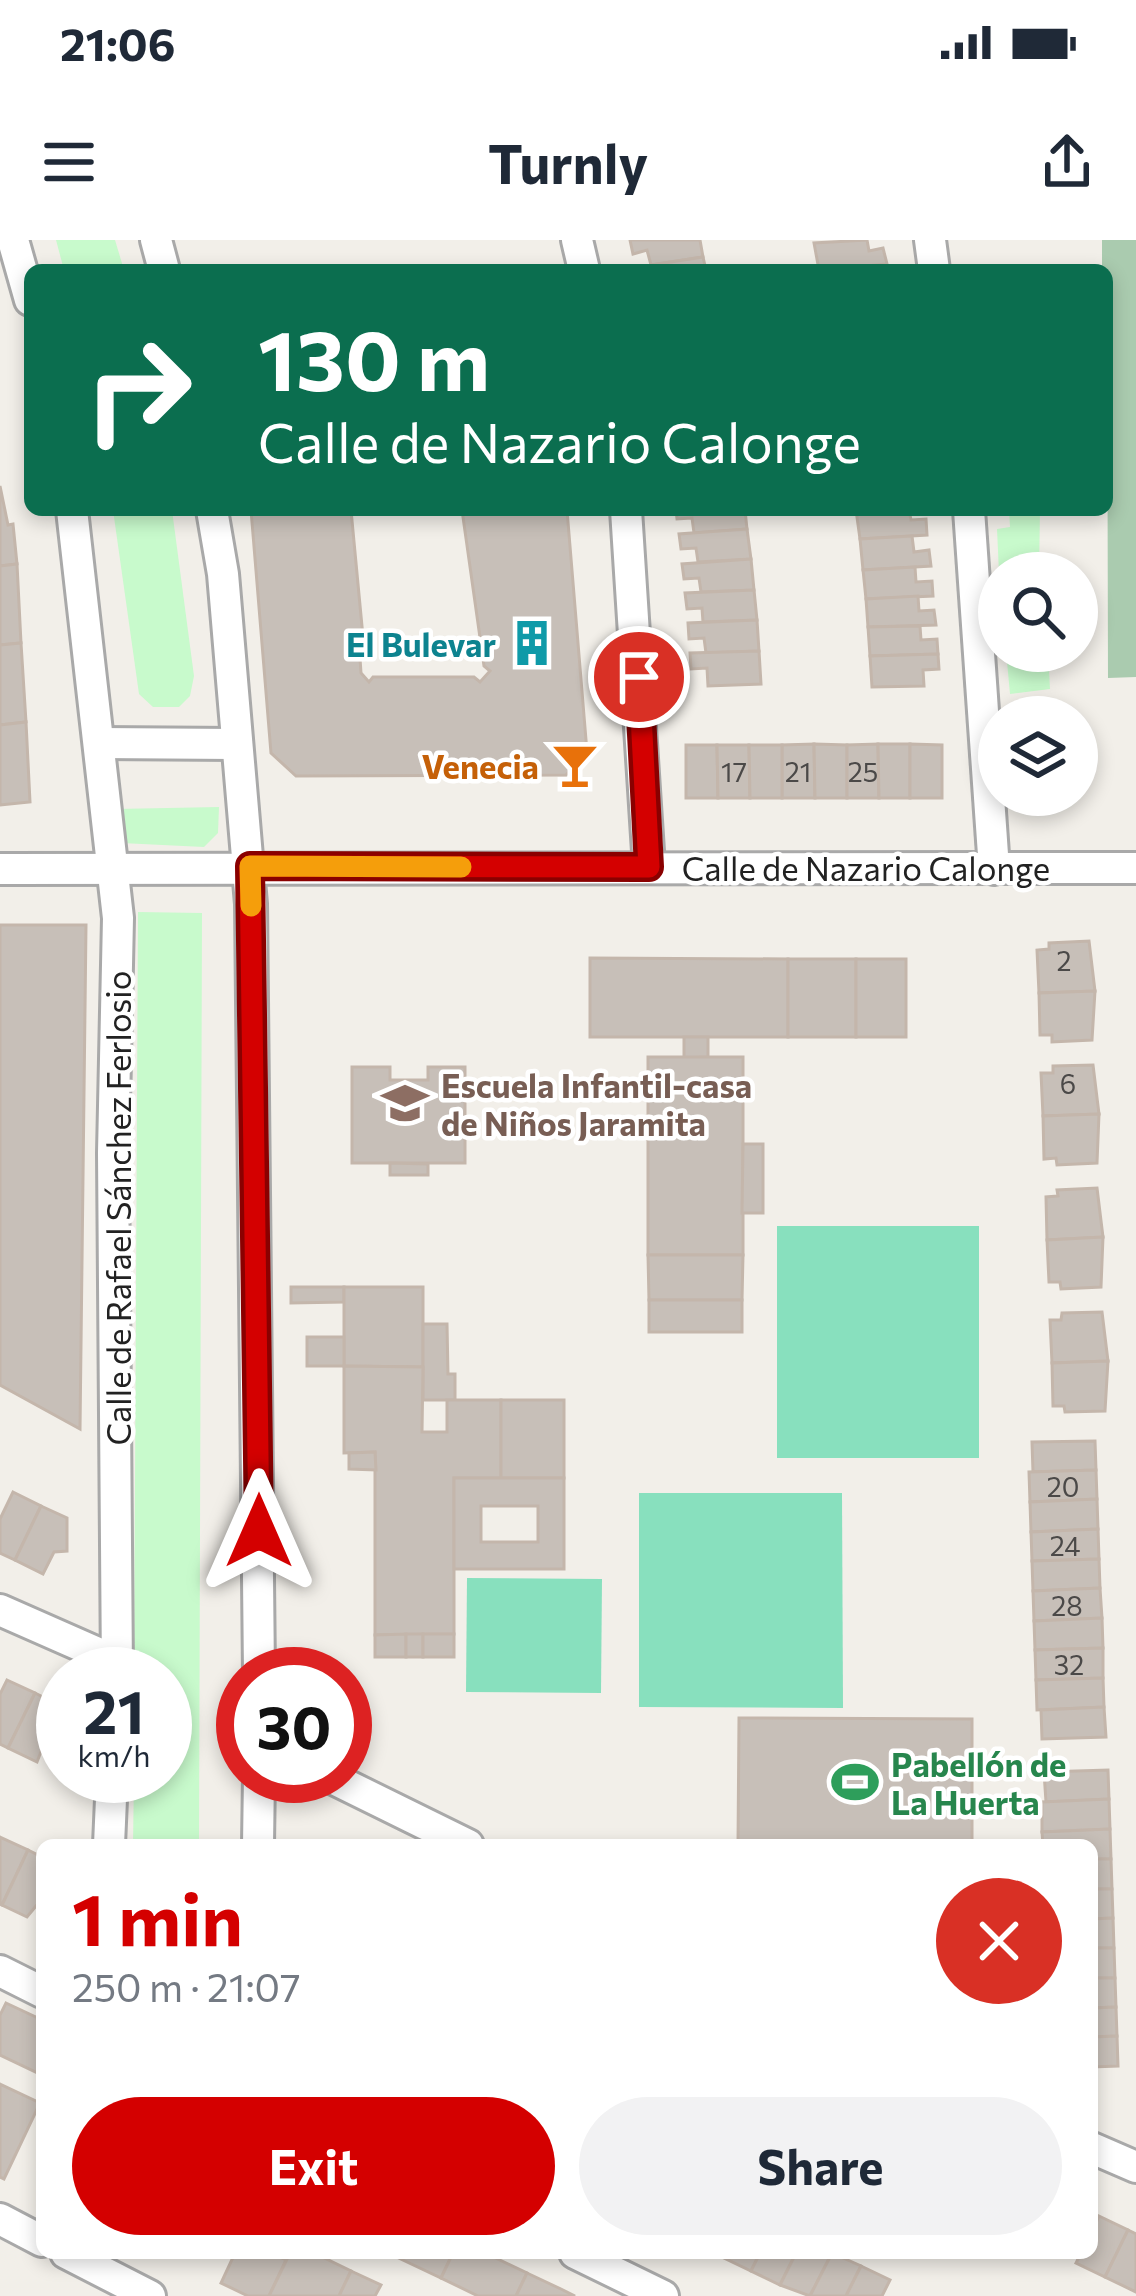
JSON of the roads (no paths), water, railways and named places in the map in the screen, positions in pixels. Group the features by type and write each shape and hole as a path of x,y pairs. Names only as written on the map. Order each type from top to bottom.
{"street":[{"path":"11,257 24,286"},
{"name":"Calle de Rafael Sánchez Ferlosio","path":"73,516 118,918 113,1153 117,1647"},
{"path":"213,516 223,574 235,744 250,866 258,1150 260,1647"},
{"path":"626,516 649,867"},
{"path":"969,516 994,869"},
{"path":"99,742 235,744"},
{"name":"Calle de Nazario Calonge","path":"1084,866 1136,848"},
{"name":"Calle de Nazario Calonge","path":"0,868 1136,868"},
{"path":"0,1610 75,1647"},
{"path":"372,1798 456,1839"},
{"path":"109,1839 111,1803"},
{"path":"258,1839 259,1803"},
{"path":"0,1971 36,1989"},
{"path":"1098,2151 1136,2167"},
{"path":"0,2219 36,2237"},
{"path":"78,2259 150,2296"},
{"path":"587,2259 663,2296"}],"place":[{"name":"El Bulevar","path":"532,643"},
{"name":"Venecia","path":"575,765"},
{"name":"Escuela Infantil-casa de Niños Jaramita","path":"405,1103"},
{"name":"Pabellón de La Huerta","path":"855,1782"}]}
